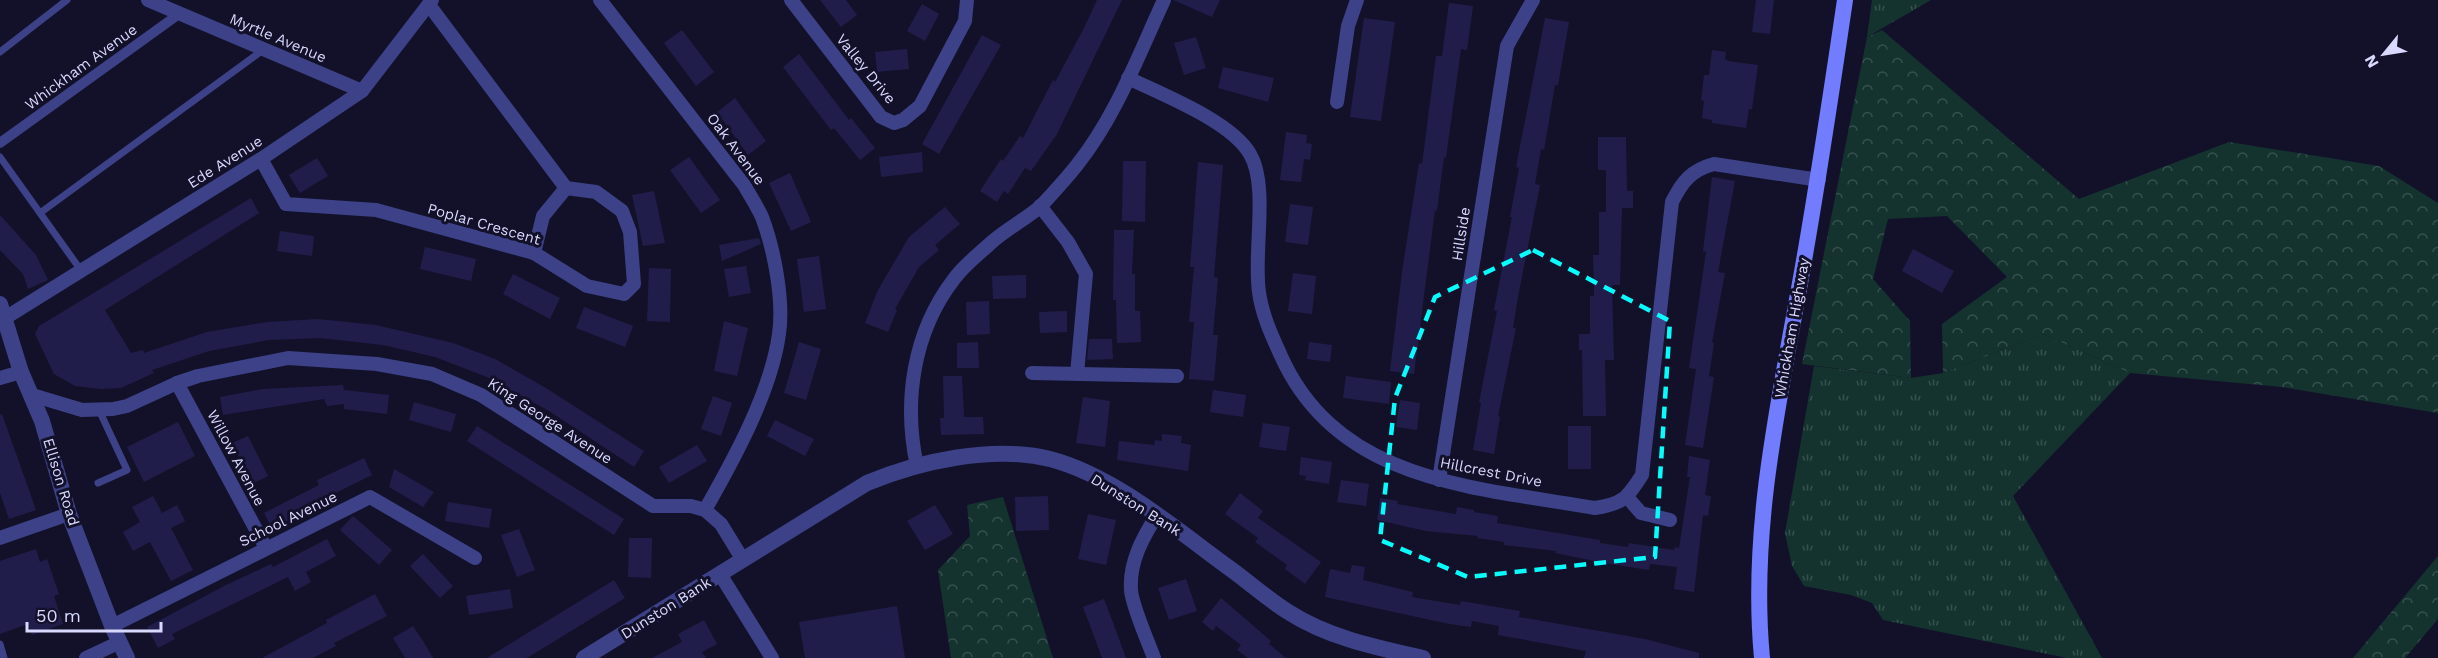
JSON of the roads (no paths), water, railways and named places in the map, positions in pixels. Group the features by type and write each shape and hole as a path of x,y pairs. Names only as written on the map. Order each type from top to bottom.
{"main road":[{"name":"Whickham Highway","path":"1762,658 1758,617 1762,505 1774,426 1819,180 1845,0"}],"street":[{"name":"Myrtle Avenue","path":"148,0 362,91"},
{"name":"Oak Avenue","path":"600,0 744,184 761,216 771,247 778,286 779,332 774,355 742,440 705,510"},
{"name":"Valley Drive","path":"791,0 881,117 894,123 903,120 920,106 965,21 968,0"},
{"path":"916,466 912,443 910,400 918,357 932,315 955,278 994,241 1040,206 1076,165 1105,126 1164,0"},
{"path":"1337,102 1348,26 1357,0"},
{"name":"Hillside","path":"1439,480 1508,46 1533,0"},
{"path":"430,2 566,188 543,216 534,253"},
{"name":"Ede Avenue","path":"2,310 80,269 261,159 362,91 430,2"},
{"name":"Whickham Avenue","path":"0,143 179,14"},
{"name":"Hillcrest Drive","path":"1128,78 1199,112 1237,137 1250,154 1258,175 1259,292 1268,329 1290,376 1321,418 1384,461 1439,480 1595,508 1612,506 1628,498"},
{"name":"Poplar Crescent","path":"261,159 286,204 376,210 534,253 587,286 624,294 634,284 630,232 622,211 596,192 566,188"},
{"path":"1670,520 1641,513 1628,498 1642,475 1672,202 1681,183 1701,167 1714,164 1819,180"},
{"path":"1040,206 1068,242 1086,274 1077,374"},
{"name":"Ellison Road","path":"2,310 21,372 32,395 69,514 112,626 127,658"},
{"name":"King George Avenue","path":"32,395 82,410 99,410 128,406 177,383 198,376 288,358 377,364 432,374 482,395 653,506 685,505 705,510"},
{"path":"0,378 21,372"},
{"path":"1032,374 1177,376"},
{"name":"Willow Avenue","path":"177,383 266,548"},
{"name":"Dunston Bank","path":"584,658 845,495 892,473 916,466 986,455 1050,459 1093,476 1157,515 1291,614 1321,629 1381,653 1423,658"},
{"name":"School Avenue","path":"112,626 370,497 475,558"},
{"path":"705,510 721,524 743,560"},
{"path":"0,538 69,514"},
{"path":"1154,658 1131,591 1140,542 1157,515"},
{"path":"720,574 772,658"},
{"path":"86,658 120,642"}],"lane":[{"path":"0,52 67,0"},
{"path":"40,213 263,50"},
{"path":"0,157 80,269"},
{"path":"98,483 127,470 99,410"},
{"path":"0,644 4,658"}]}
